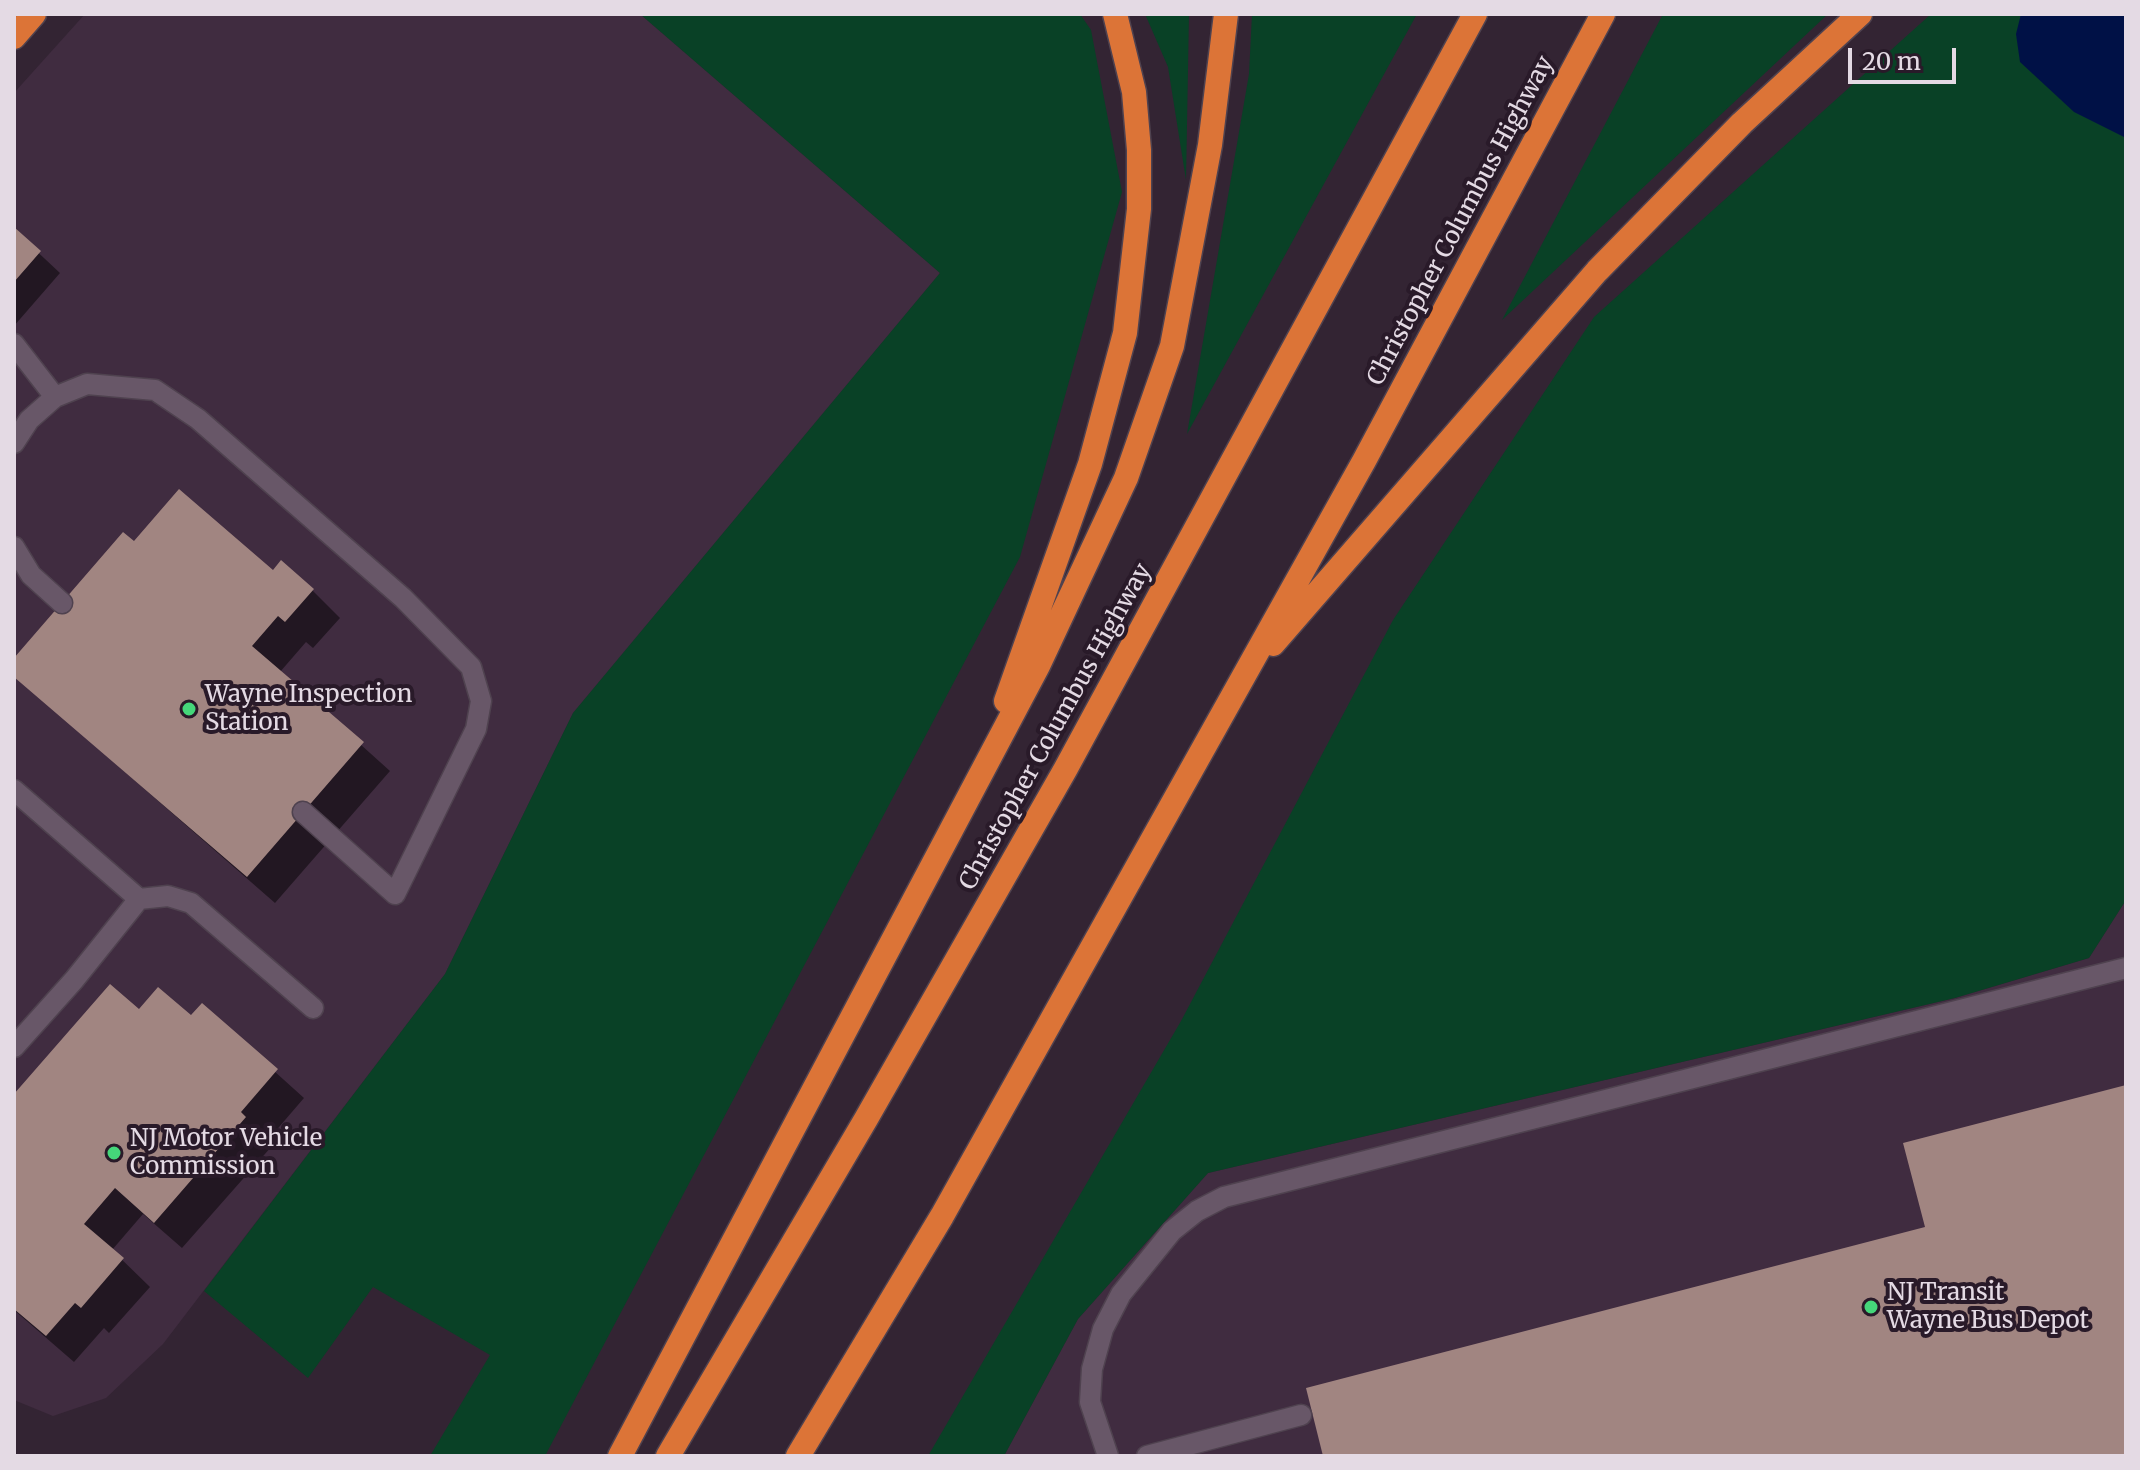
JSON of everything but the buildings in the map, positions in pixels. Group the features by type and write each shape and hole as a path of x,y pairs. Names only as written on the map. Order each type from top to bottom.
{"highway":[{"path":"14,37 34,14"},
{"path":"977,782 1090,464 1125,333 1139,209 1139,150 1134,92 1115,14"},
{"path":"620,1456 977,782 1101,536 1126,478 1172,346 1210,145 1226,14"},
{"name":"Christopher Columbus Highway","path":"668,1456 866,1119 1073,756 1475,14"},
{"name":"Christopher Columbus Highway","path":"798,1456 942,1216 1364,461 1603,14"},
{"path":"1238,686 1597,271 1742,123 1860,14"}],"lane":[{"path":"14,344 55,397"},
{"path":"14,443 29,420 55,397 87,384 155,390 198,419 403,598 471,667 481,701 476,729 395,894 303,812"},
{"path":"14,547 31,575 62,603"},
{"path":"14,790 139,899"},
{"path":"14,1047 74,980 139,899 168,896 191,903 313,1008"},
{"path":"1108,1456 1090,1402 1092,1369 1103,1329 1121,1294 1172,1231 1197,1211 1224,1197 2126,968"},
{"path":"1147,1456 1301,1415"}],"shaded area":[{"path":"85,14 640,14 940,273 573,713 445,974 163,1344 106,1398 53,1416 14,1400 14,93"},
{"path":"2021,14 2126,14 2126,138 2074,112 2020,62 2016,34"},
{"name":"NJ Transit Wayne Bus Depot","path":"2126,900 2126,1456 1004,1456 1078,1319 1208,1173 1955,998 2089,958"}],"green space":[{"path":"640,14 1080,14 1091,30 1122,192 1020,557 545,1456 430,1456 490,1355 373,1287 308,1378 204,1291 445,974 573,713 940,273"},
{"path":"1145,14 1189,14 1186,180 1168,67"},
{"path":"1252,14 1417,14 1187,434 1249,74"},
{"path":"1663,14 1828,14 1502,320"},
{"path":"1931,14 2126,14 2126,900 2089,958 1955,998 1208,1173 1078,1319 1004,1456 928,1456 1181,1021 1393,620 1594,317"}],"place":[{"name":"Wayne Inspection Station","path":"189,709"},
{"name":"NJ Motor Vehicle Commission","path":"114,1153"},
{"name":"NJ Transit Wayne Bus Depot","path":"1871,1307"}]}
